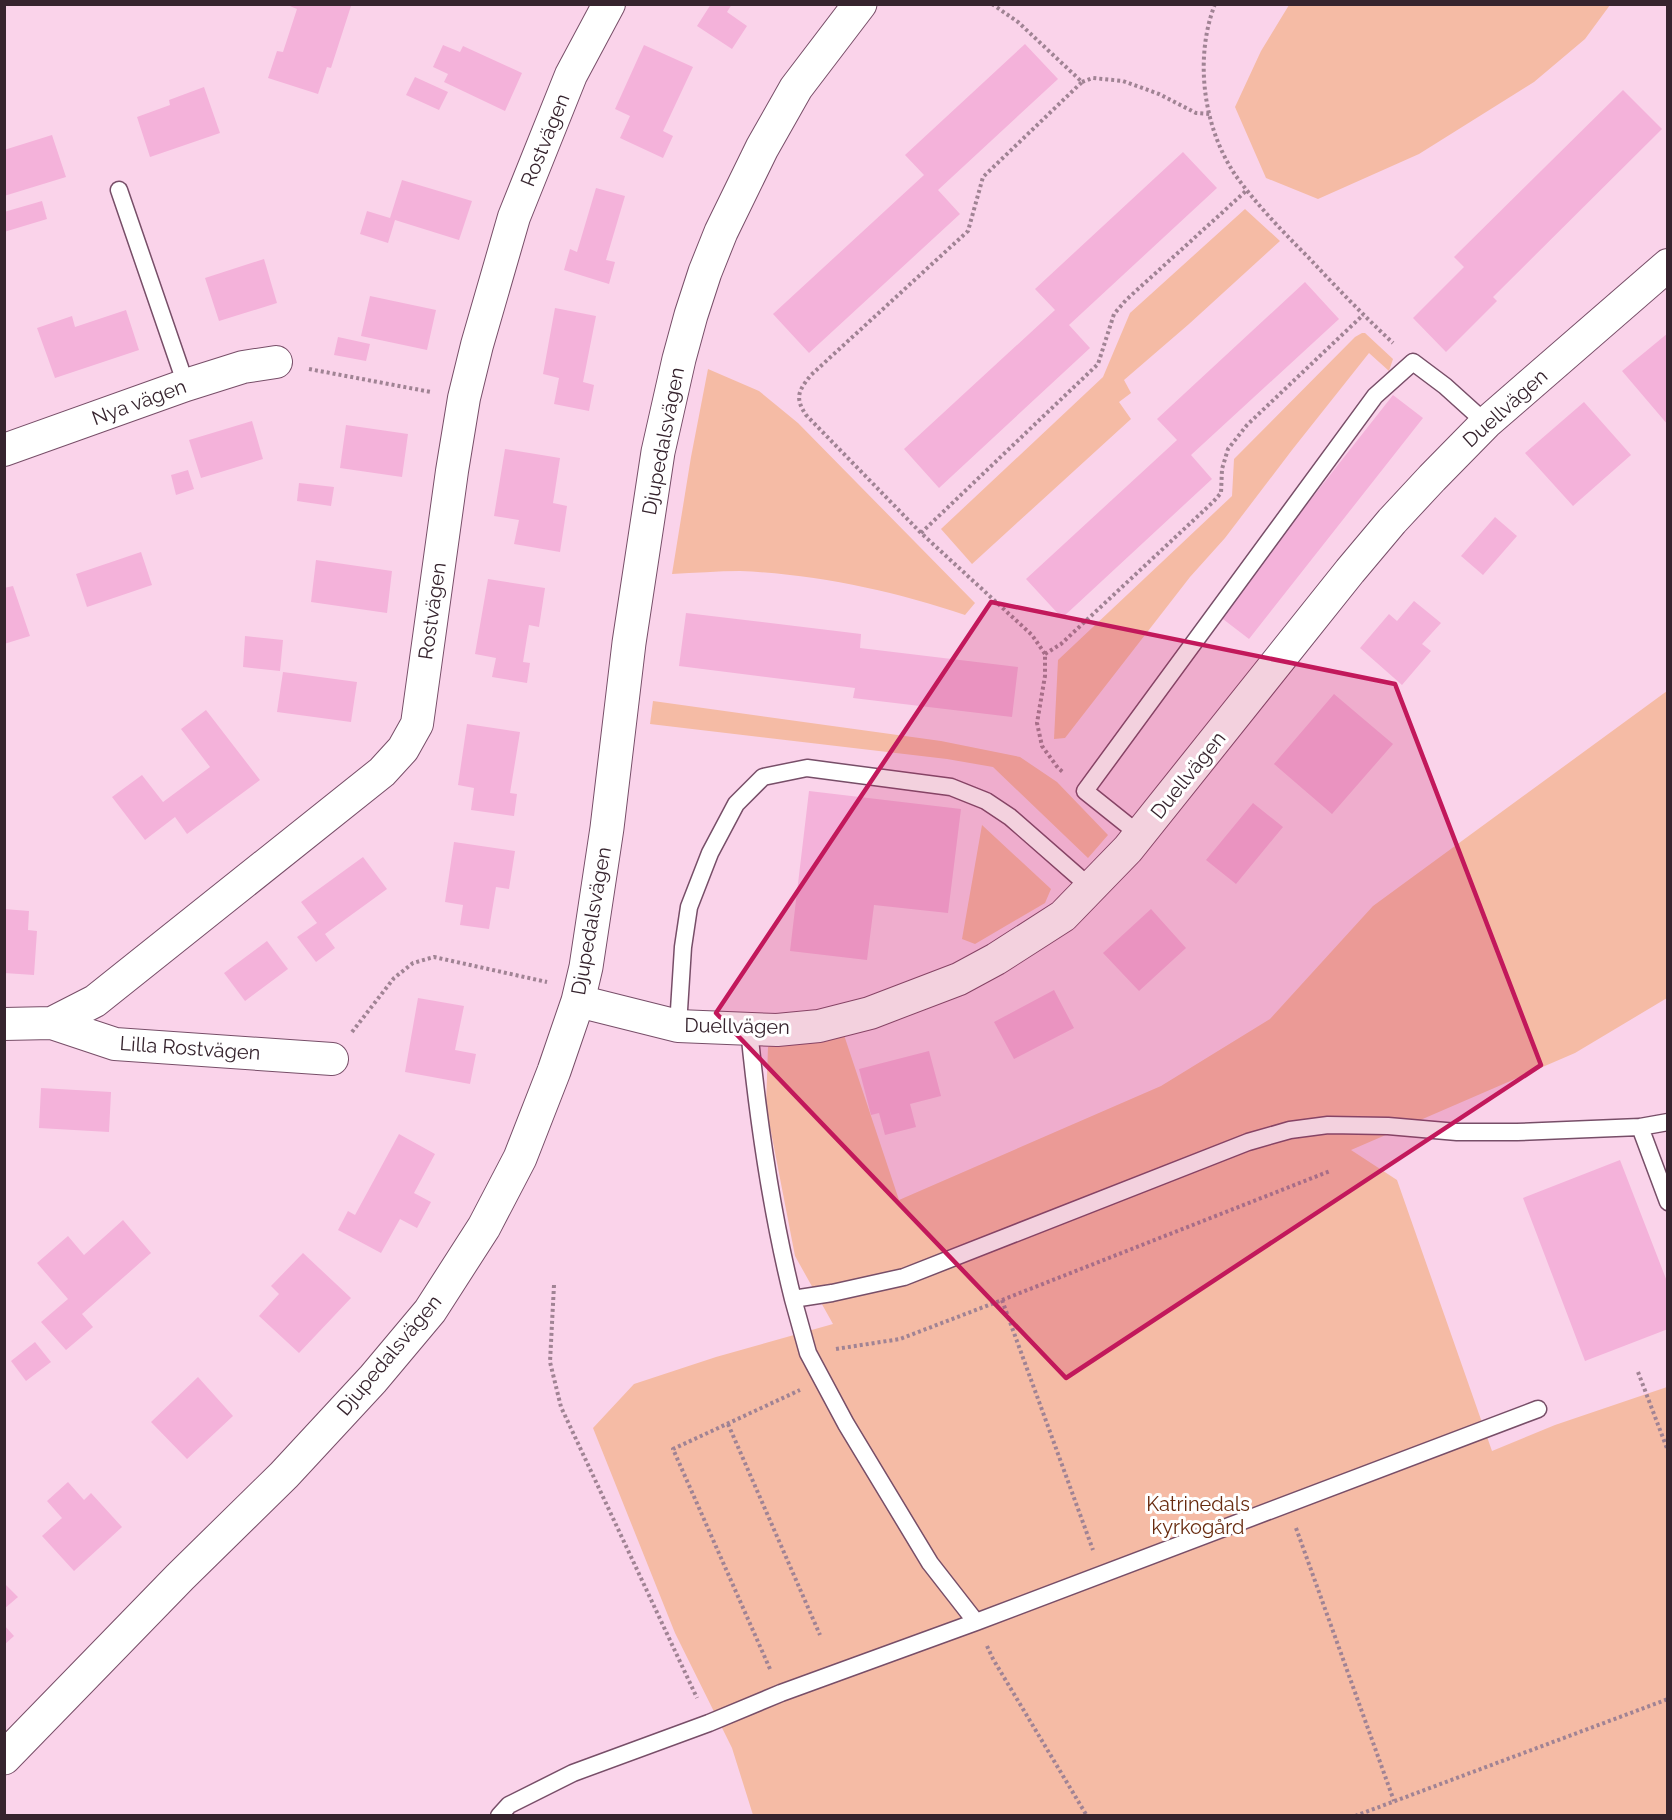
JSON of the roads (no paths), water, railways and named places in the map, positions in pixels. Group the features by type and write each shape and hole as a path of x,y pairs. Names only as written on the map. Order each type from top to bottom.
{"street":[{"name":"Rostvägen","path":"4,1024 52,1023 95,1001 382,772 403,749 417,724 464,398 493,284 514,217 572,75 609,4"},
{"name":"Djupedalsvägen","path":"4,1758 180,1577 284,1475 373,1379 430,1311 484,1227 520,1158 554,1071 565,992 586,968 629,643 658,452 688,326 705,272 721,232 762,147 796,88 860,4"},
{"name":"Duellvägen","path":"565,992 678,1026 777,1030 819,1026 870,1013 959,980 1063,916 1140,835 1357,563 1432,478 1486,423 1668,265"},
{"name":"Nya vägen","path":"4,450 186,385 243,367 276,362"},
{"name":"Lilla Rostvägen","path":"52,1023 115,1044 332,1059"}],"lane":[{"path":"119,190 186,385"},
{"path":"1140,835 1085,791 1375,396 1413,363 1445,386 1486,423"},
{"path":"678,1026 683,947 689,907 710,853 736,804 763,777 807,768 951,787 986,801 1011,817 1090,887"},
{"path":"749,1029 758,1111 784,1262 808,1353 846,1424 930,1563 976,1622"},
{"path":"793,1299 904,1277 1248,1142 1290,1130 1328,1125 1388,1126 1458,1132 1505,1132 1640,1127 1668,1122"},
{"path":"1640,1127 1668,1202"},
{"path":"499,1815 509,1805 573,1773 1538,1409"}],"park label":[{"name":"Katrinedals kyrkogård","path":"1198,1516"}]}
